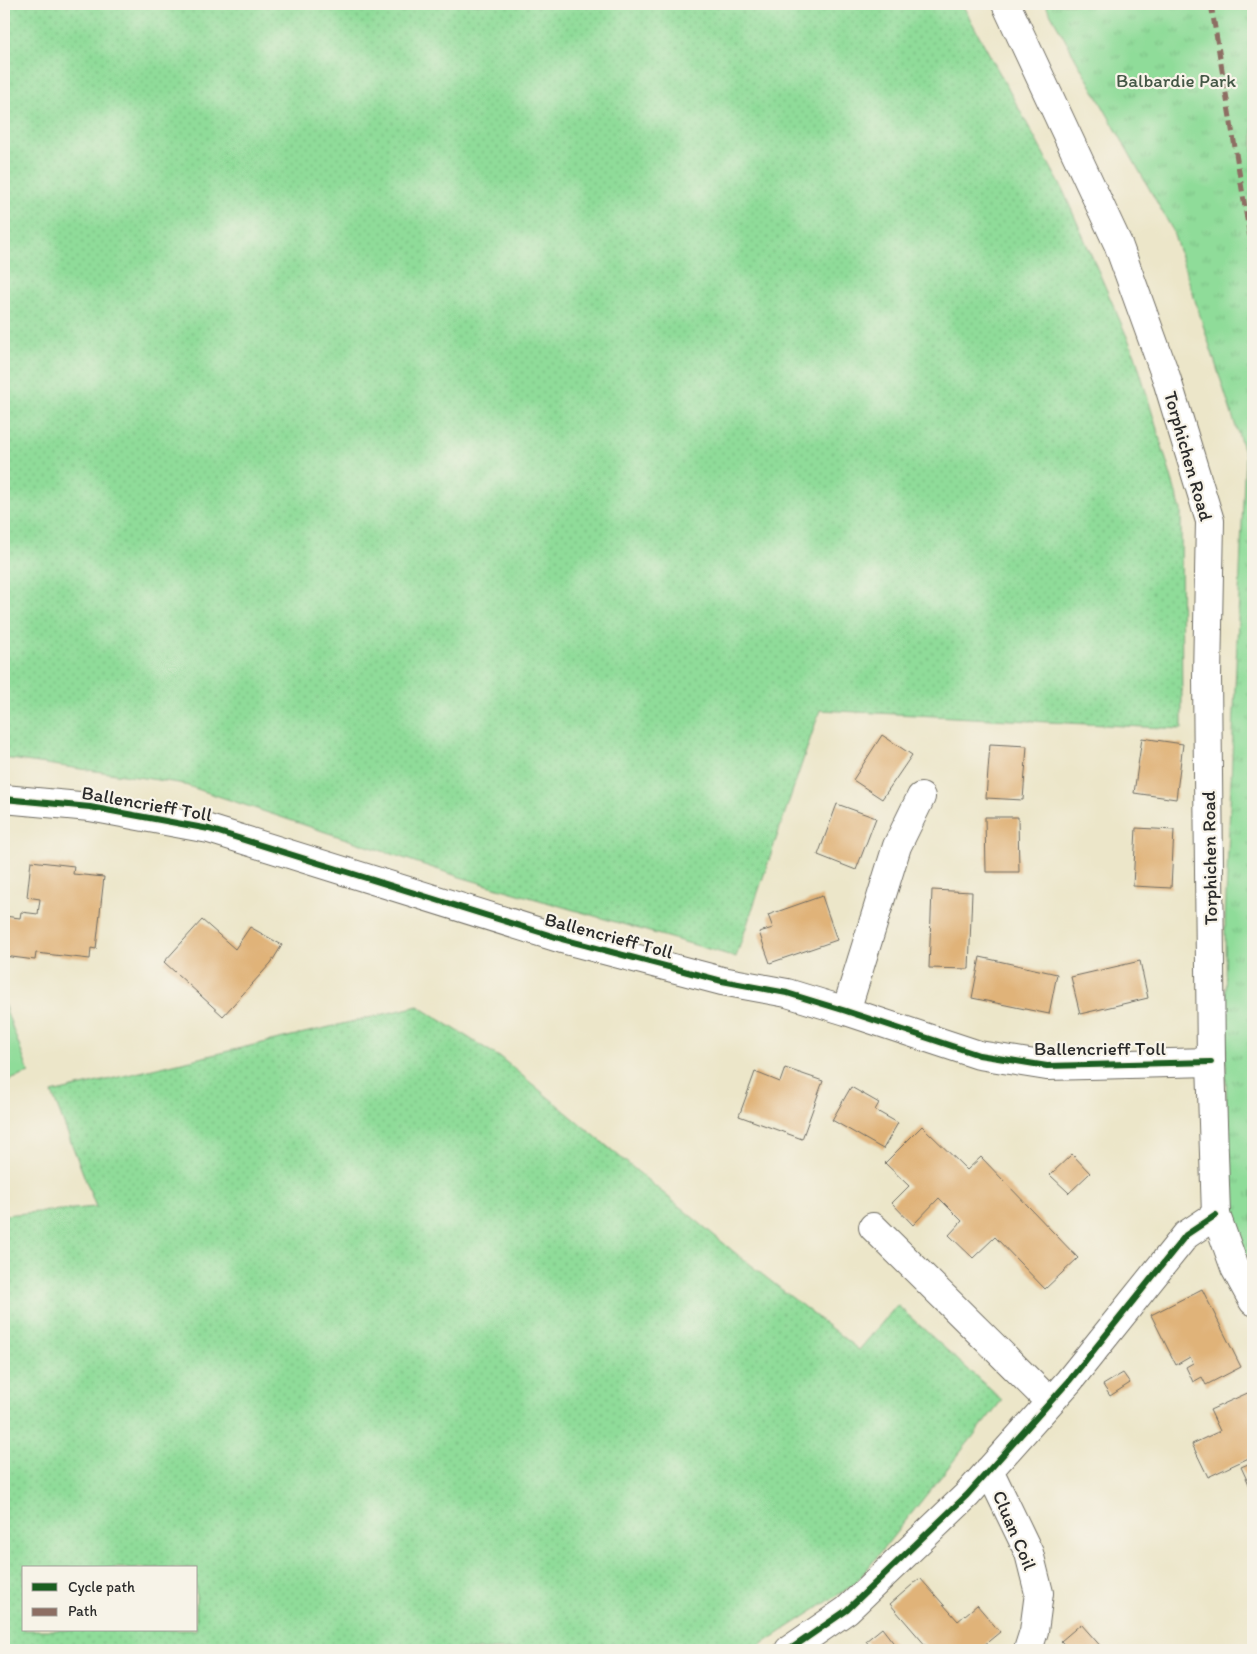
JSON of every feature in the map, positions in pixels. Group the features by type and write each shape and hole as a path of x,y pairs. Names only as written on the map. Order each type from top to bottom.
{"street":[{"name":"Torphichen Road","path":"1006,4 1118,244 1166,377 1210,521 1207,677 1211,1062 1216,1215 1235,1268 1253,1301"},
{"path":"846,1011 896,846 921,797"},
{"name":"Ballencrieff Toll","path":"4,799 90,807 209,828 562,939 722,981 787,993 978,1055 1047,1066 1211,1062"},
{"path":"789,1650 847,1610 967,1495 1069,1381 1186,1235 1216,1215"},
{"path":"873,1226 1050,1402"},
{"name":"Cluan Coil","path":"989,1470 1028,1553 1040,1593 1034,1630 1028,1650"}],"green space":[{"path":"4,4 962,4 1062,188 1135,355 1181,510 1182,729 820,710 736,957 460,877 179,783 4,758"},
{"name":"Balbardie Park","path":"1045,4 1253,4 1253,1270 1227,1209 1225,921 1245,455 1172,229"},
{"path":"4,1004 29,1073 4,1082"},
{"path":"418,1006 501,1058 745,1261 859,1350 897,1305 1002,1400 856,1583 753,1650 4,1650 4,1215 96,1207 52,1093"}],"building":[{"path":"882,735 912,755 882,799 853,780"},
{"path":"1142,738 1183,744 1176,799 1134,793"},
{"path":"990,744 1027,746 1023,800 986,798"},
{"path":"837,804 876,818 856,870 818,855"},
{"path":"985,817 1018,817 1019,872 986,872"},
{"path":"1136,828 1174,830 1171,888 1133,886"},
{"path":"31,861 74,866 73,874 104,877 96,949 91,948 90,959 36,953 35,960 4,956 4,916 20,918 21,912 38,914 40,899 27,897"},
{"path":"932,890 972,892 969,969 929,968"},
{"path":"822,896 837,940 770,963 759,932 773,928 768,915"},
{"path":"202,920 235,949 250,927 282,945 271,963 223,1016 164,962"},
{"path":"980,957 1057,974 1049,1014 972,998"},
{"path":"1140,961 1148,998 1080,1014 1071,977"},
{"path":"785,1068 823,1081 802,1139 739,1116 755,1072 780,1082"},
{"path":"851,1087 879,1103 875,1110 898,1123 883,1149 832,1120"},
{"path":"922,1126 967,1170 981,1157 1078,1258 1045,1289 995,1237 973,1258 949,1235 962,1221 939,1198 913,1225 892,1203 909,1186 885,1163"},
{"path":"1072,1154 1090,1173 1069,1193 1050,1175"},
{"path":"1202,1289 1241,1367 1206,1385 1202,1377 1193,1382 1186,1367 1193,1363 1190,1357 1176,1365 1151,1315"},
{"path":"1123,1373 1130,1383 1110,1396 1103,1385"},
{"path":"1252,1391 1253,1456 1208,1477 1192,1444 1220,1431 1210,1410"},
{"path":"1253,1462 1253,1493 1241,1467"},
{"path":"920,1578 958,1621 977,1605 1000,1632 978,1650 924,1650 927,1647 890,1604"},
{"path":"1081,1624 1104,1650 1069,1650 1061,1641"},
{"path":"882,1628 899,1650 873,1650 866,1641"}],"marked path":[{"path":"1211,4 1253,255"}],"cycle path":[{"path":"4,799 90,807 209,829 562,939 722,981 787,993 979,1055 1047,1066 1211,1062"},
{"path":"789,1650 847,1610 967,1495 1069,1381 1186,1235 1216,1215"}]}
